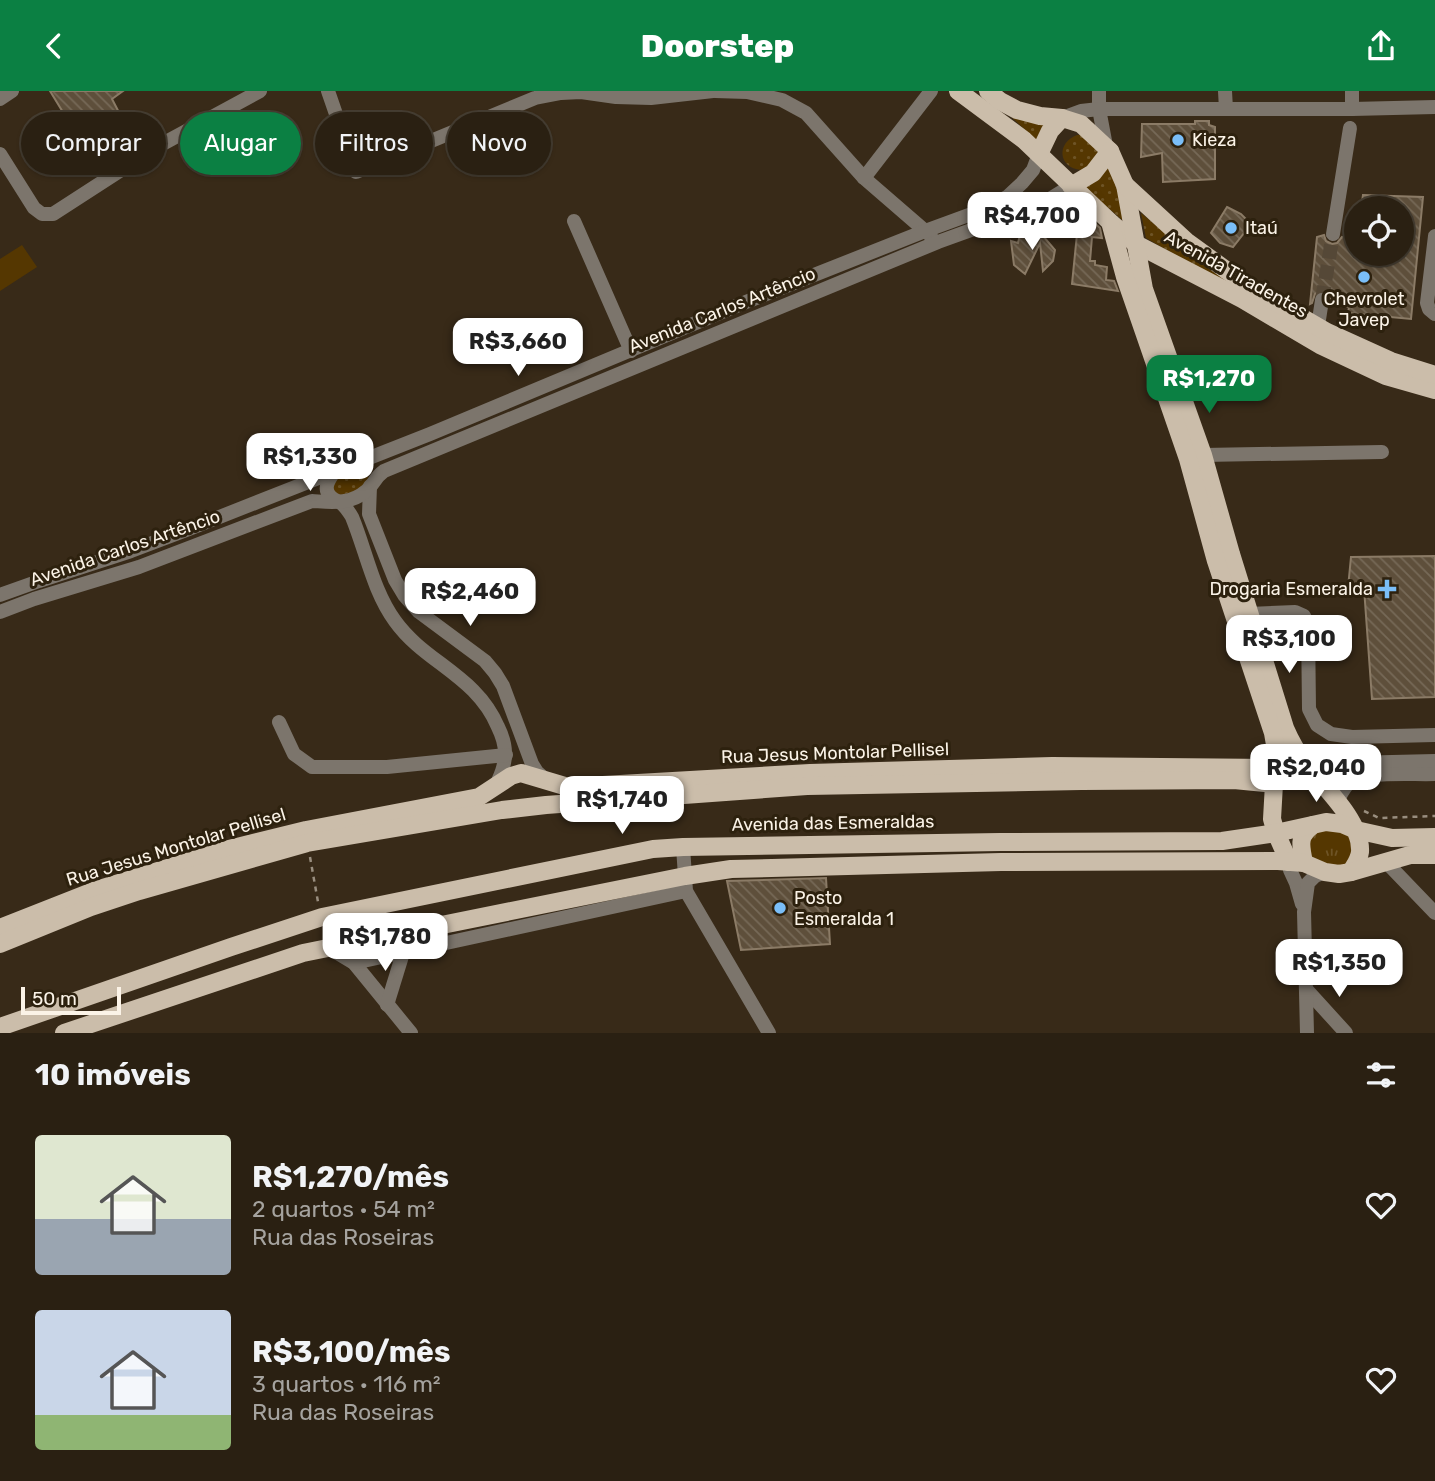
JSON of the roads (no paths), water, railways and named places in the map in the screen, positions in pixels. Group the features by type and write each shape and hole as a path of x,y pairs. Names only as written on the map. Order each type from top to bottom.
{"main road":[{"path":"958,91 1024,140 1071,186 1093,173 1108,148"},
{"path":"988,91 1017,110 1040,116 1062,117 1081,124 1108,148 1125,185 1144,289 1261,672 1292,743 1356,830 1360,850 1359,858 1351,872"},
{"path":"1039,154 1050,131 1062,117"},
{"name":"Avenida Tiradentes","path":"1125,185 1186,241 1248,286 1318,326 1391,361 1435,375"},
{"name":"Avenida Tiradentes","path":"1071,186 1136,244 1242,299 1320,345 1386,376 1435,390"},
{"path":"1110,222 1125,277 1195,457"},
{"path":"1144,289 1150,273 1168,260"},
{"path":"1224,557 1250,614 1273,733 1277,776 1272,819 1276,833 1297,863"},
{"name":"Rua Jesus Montolar Pellisel","path":"0,928 96,890 229,849 306,829 480,797 511,776 521,773 568,787 810,773 1277,776 1306,764"},
{"name":"Rua Jesus Montolar Pellisel","path":"0,944 91,907 139,891 307,843 502,810 807,786 1081,773"},
{"path":"546,805 551,799 551,789 547,781"},
{"path":"495,788 496,800 502,810"},
{"name":"Avenida das Esmeraldas","path":"0,1027 322,917 653,849 1000,842 1222,841 1326,822 1392,838 1435,837"},
{"path":"1297,863 1304,831 1313,824"},
{"path":"1379,835 1386,862"},
{"path":"1000,842 1001,862"},
{"path":"64,1033 303,953 685,883 731,869 1001,862 1278,861 1339,874 1410,855 1435,855"}],"street":[{"path":"0,99 12,91"},
{"path":"0,153 34,208 42,213 53,214 155,148 260,91"},
{"path":"328,91 356,172 536,98 561,93 581,92 651,98 714,91 747,92 782,100 806,113 864,178 938,242"},
{"path":"864,178 931,91"},
{"path":"1099,91 1099,109 1108,148"},
{"path":"1225,91 1226,109"},
{"path":"1352,91 1352,109"},
{"path":"1062,117 1099,109 1435,107"},
{"path":"1333,234 1350,128"},
{"name":"Avenida Carlos Artêncio","path":"0,595 188,530 430,434 746,302 985,209 1007,197 1033,170 1039,154"},
{"name":"Avenida Carlos Artêncio","path":"0,612 139,567 312,501 349,501 357,497 384,471 938,242 1040,205 1071,186"},
{"path":"574,221 631,351"},
{"path":"1435,236 1426,303 1435,314"},
{"path":"1318,326 1322,300"},
{"path":"746,302 752,318"},
{"path":"1195,457 1382,452"},
{"path":"349,465 366,468 370,474 372,484 369,514 395,580 419,612 485,661 495,673 503,686 532,764 547,781"},
{"path":"335,471 326,488 330,497 340,502 352,517 383,600 395,621 407,636 465,681 486,702 502,736 506,755 495,788"},
{"path":"188,530 195,546"},
{"path":"1250,614 1295,612 1304,616 1308,625 1309,709 1317,725 1331,734 1352,737 1435,735"},
{"path":"279,722 293,754 312,767 387,767 506,755"},
{"path":"1380,736 1381,762"},
{"path":"1306,764 1435,761"},
{"path":"1337,802 1352,780 1365,775 1435,774"},
{"path":"683,847 685,883 769,1033"},
{"path":"1386,862 1435,913"},
{"path":"1297,863 1290,870 1304,912"},
{"path":"1307,1033 1304,912 1308,883 1325,872"},
{"path":"354,963 685,883"},
{"path":"328,948 354,963 411,1033"},
{"path":"387,1005 402,953"},
{"path":"1306,989 1346,1033"}],"tunnel":[{"path":"1322,300 1333,234"}],"place":[{"name":"Kieza","path":"1178,140"},
{"name":"Itaú","path":"1231,228"},
{"name":"Chevrolet Javep","path":"1364,277"},
{"name":"Drogaria Esmeralda","path":"1387,589"},
{"name":"Posto Esmeralda 1","path":"780,908"}]}
